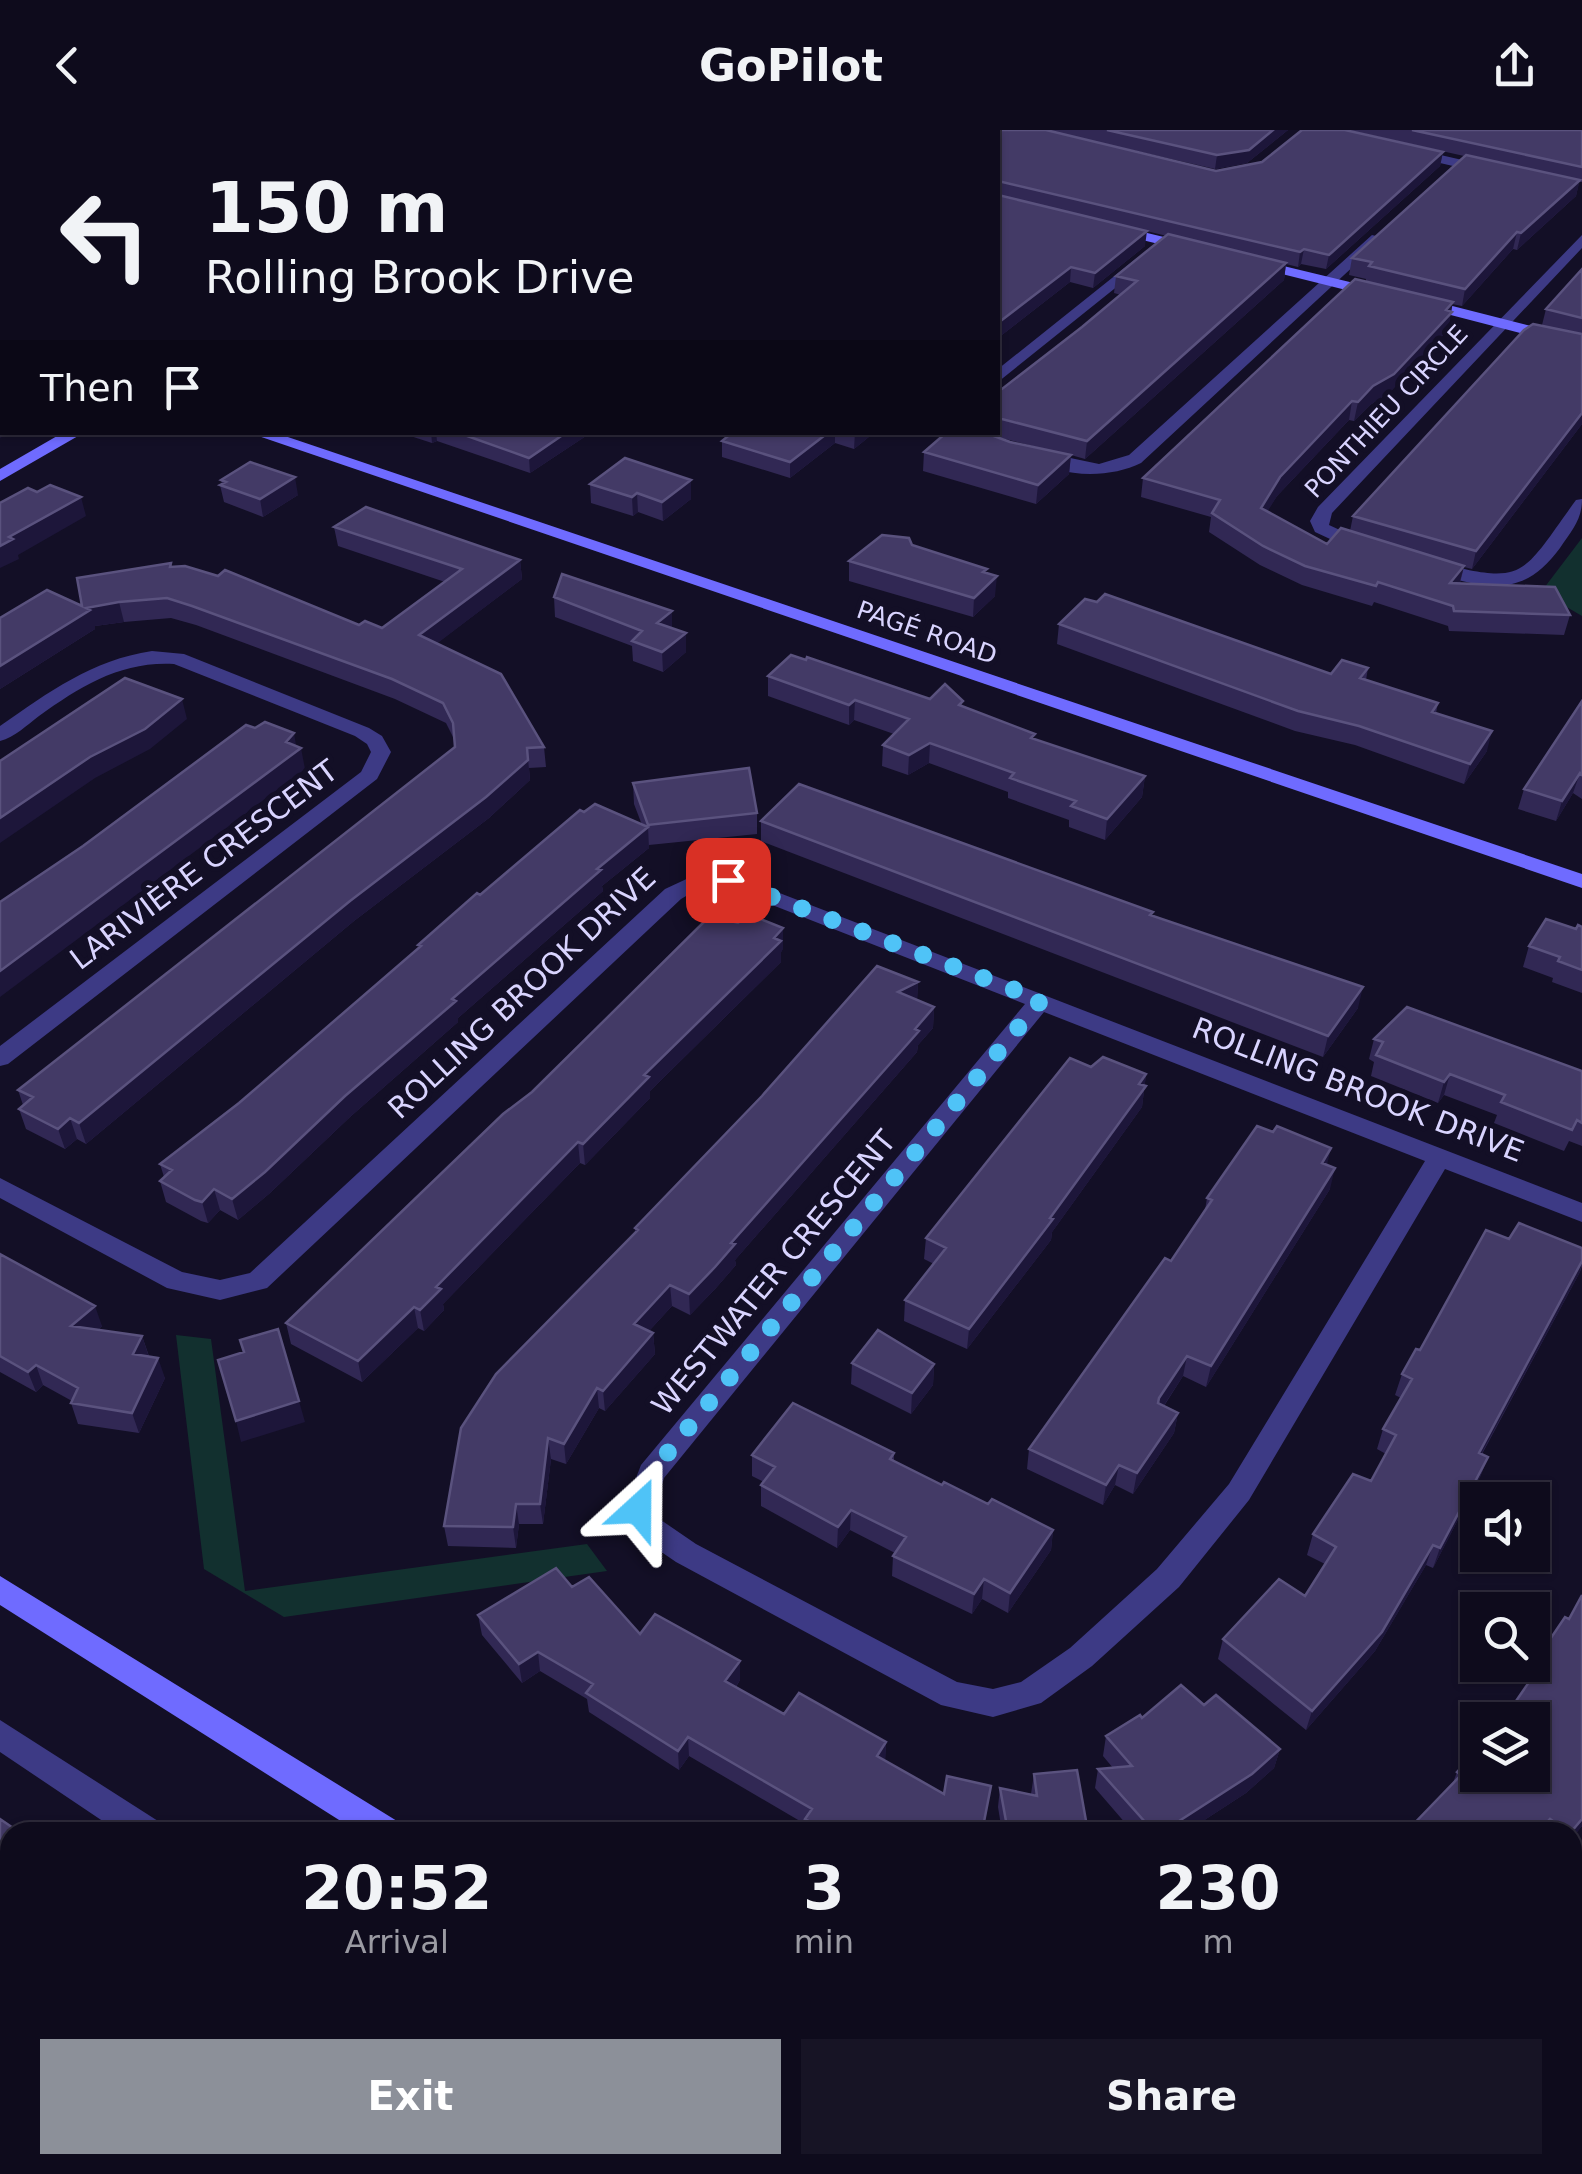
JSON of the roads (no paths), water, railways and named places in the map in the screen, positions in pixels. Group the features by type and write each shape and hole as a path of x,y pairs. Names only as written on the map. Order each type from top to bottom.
{"street":[{"path":"1385,147 1453,168 1511,175"},
{"path":"1023,452 1078,468 1106,471 1123,466 1396,220"},
{"path":"1102,226 1582,344"},
{"path":"1502,324 1582,239"},
{"path":"1000,375 1166,241"},
{"name":"PONTHIEU CIRCLE","path":"1378,552 1329,535 1319,521 1502,324"},
{"path":"0,476 72,435"},
{"name":"PAGÉ ROAD","path":"264,435 1582,880"},
{"path":"1413,562 1482,582 1513,582 1530,572 1582,504"},
{"name":"LARIVIÈRE CRESCENT","path":"0,735 101,669 134,656 156,655 177,658 362,732 381,752 370,775 0,1058"},
{"name":"ROLLING BROOK DRIVE","path":"0,1186 176,1281 220,1290 258,1281 673,894 692,883 728,880 1582,1212"},
{"name":"WESTWATER CRESCENT","path":"1041,1000 651,1473 638,1509 648,1527 686,1553 952,1695 994,1703 1030,1693 1080,1657 1168,1578 1238,1492 1440,1156"},
{"path":"0,1589 369,1822"},
{"path":"0,1734 131,1822"}]}
